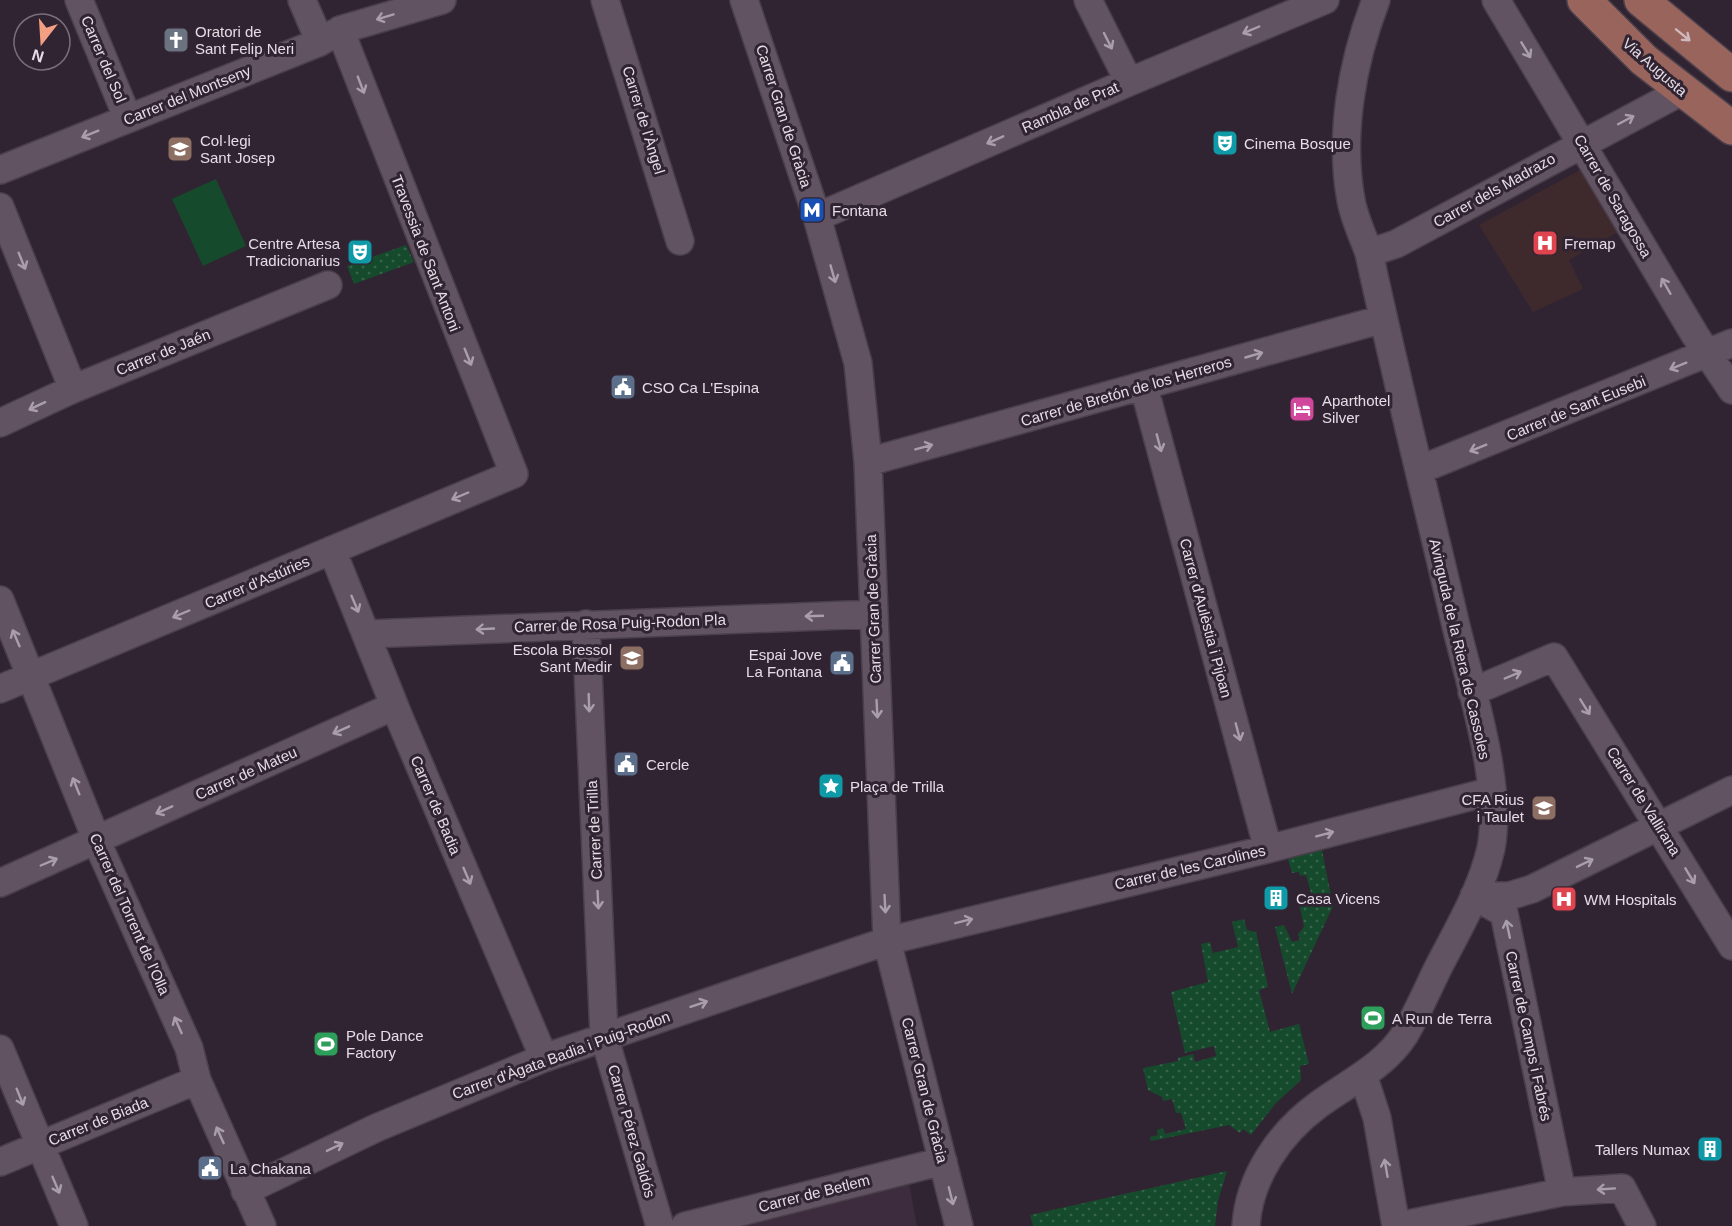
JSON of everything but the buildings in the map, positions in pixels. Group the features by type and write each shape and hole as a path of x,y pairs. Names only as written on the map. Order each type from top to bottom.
{"main road":[{"name":"Via Augusta","path":"1584,0 1644,60 1732,128"},
{"path":"1641,0 1730,71 1682,91"}],"street":[{"name":"Carrer del Sol","path":"79,0 128,119"},
{"name":"Travessia de Sant Antoni","path":"302,0 330,36 514,474"},
{"name":"Carrer de l'Àngel","path":"605,0 680,241"},
{"name":"Carrer Gran de Gràcia","path":"744,0 817,218 858,363 868,462 887,941 959,1226"},
{"path":"1088,0 1129,81"},
{"name":"Rambla de Prat","path":"817,218 1129,81 1280,8 1325,0"},
{"name":"Carrer de Saragossa","path":"1496,0 1583,142 1695,335 1720,348 1732,390"},
{"name":"Carrer del Montseny","path":"0,170 330,36 433,1"},
{"name":"Avinguda de la Riera de Cassoles","path":"1246,1226 1258,1180 1266,1160 1282,1140 1308,1113 1363,1075 1393,1050 1407,1031 1474,896 1491,848 1492,791 1472,692 1369,253 1351,202 1345,149 1350,102 1369,2"},
{"name":"Carrer dels Madrazo","path":"1369,253 1396,244 1682,91"},
{"path":"0,207 73,389"},
{"name":"Carrer de Jaén","path":"0,423 73,389 328,285"},
{"name":"Carrer de Bretón de los Herreros","path":"868,462 1383,319"},
{"name":"Carrer de Sant Eusebi","path":"1419,470 1720,348"},
{"name":"Carrer d'Aulèstia i Pijoan","path":"1144,387 1268,849"},
{"name":"Carrer d'Astúries","path":"0,689 514,474"},
{"name":"Carrer de Badia","path":"332,550 368,634 394,706 544,1058"},
{"name":"Carrer del Torrent de l'Olla","path":"0,600 97,840 189,1048 196,1080 262,1226"},
{"name":"Carrer de Rosa Puig-Rodon Pla","path":"368,634 873,614"},
{"name":"Carrer de Trilla","path":"586,624 604,1036"},
{"name":"Carrer de Vallirana","path":"1472,692 1554,657 1732,946"},
{"name":"Carrer de Mateu","path":"0,883 394,706"},
{"path":"1474,896 1509,896 1532,889 1732,790"},
{"name":"Carrer de les Carolines","path":"887,941 1268,849 1492,791"},
{"name":"Carrer de Camps i Fabrés","path":"1474,896 1504,913 1562,1192"},
{"name":"Carrer d'Àgata Badia i Puig-Rodon","path":"245,1191 375,1128 544,1058 887,941"},
{"name":"Carrer Pérez Galdós","path":"604,1036 660,1226"},
{"path":"0,1049 74,1226"},
{"path":"1363,1075 1377,1118 1398,1226 1562,1192 1622,1188 1642,1226"},
{"name":"Carrer de Biada","path":"0,1162 196,1080"},
{"name":"Carrer de Betlem","path":"685,1226 943,1161"}],"shaded area":[{"name":"Fremap","path":"1582,169 1620,231 1569,260 1583,289 1533,312 1479,225"},
{"path":"908,1178 917,1226 727,1226"}],"green space":[{"path":"216,179 246,246 203,266 172,199"},
{"path":"406,245 414,262 354,284 347,266"},
{"path":"1322,850 1333,906 1292,994 1275,927 1284,925 1292,942 1300,940 1298,934 1304,927 1299,903 1306,901 1305,895 1311,893 1306,875 1300,876 1299,872 1292,873 1288,859"},
{"path":"1244,919 1247,930 1256,932 1268,987 1259,990 1270,1032 1299,1024 1309,1064 1300,1066 1301,1080 1275,1104 1251,1135 1243,1129 1240,1133 1229,1125 1151,1141 1150,1137 1158,1135 1157,1130 1163,1128 1165,1134 1186,1129 1181,1113 1176,1113 1172,1099 1163,1101 1162,1097 1148,1090 1143,1068 1178,1061 1178,1058 1193,1054 1195,1062 1216,1056 1214,1046 1185,1053 1171,992 1208,982 1201,944 1210,942 1213,953 1238,947 1232,922"},
{"path":"1227,1171 1218,1201 1215,1226 1033,1226 1030,1215"}],"place":[{"name":"Oratori de Sant Felip Neri","path":"176,40"},
{"name":"Cinema Bosque","path":"1225,143"},
{"name":"Col·legi Sant Josep","path":"180,149"},
{"name":"Fontana","path":"812,210"},
{"name":"Fremap","path":"1545,243"},
{"name":"Centre Artesa Tradicionarius","path":"360,252"},
{"name":"CSO Ca L'Espina","path":"623,387"},
{"name":"Aparthotel Silver","path":"1302,409"},
{"name":"Escola Bressol Sant Medir","path":"632,658"},
{"name":"Espai Jove La Fontana","path":"842,663"},
{"name":"Cercle","path":"626,764"},
{"name":"Plaça de Trilla","path":"831,786"},
{"name":"CFA Rius i Taulet","path":"1544,808"},
{"name":"Casa Vicens","path":"1276,898"},
{"name":"WM Hospitals","path":"1564,899"},
{"name":"A Run de Terra","path":"1373,1018"},
{"name":"Pole Dance Factory","path":"326,1044"},
{"name":"Tallers Numax","path":"1710,1149"},
{"name":"La Chakana","path":"210,1168"}]}
